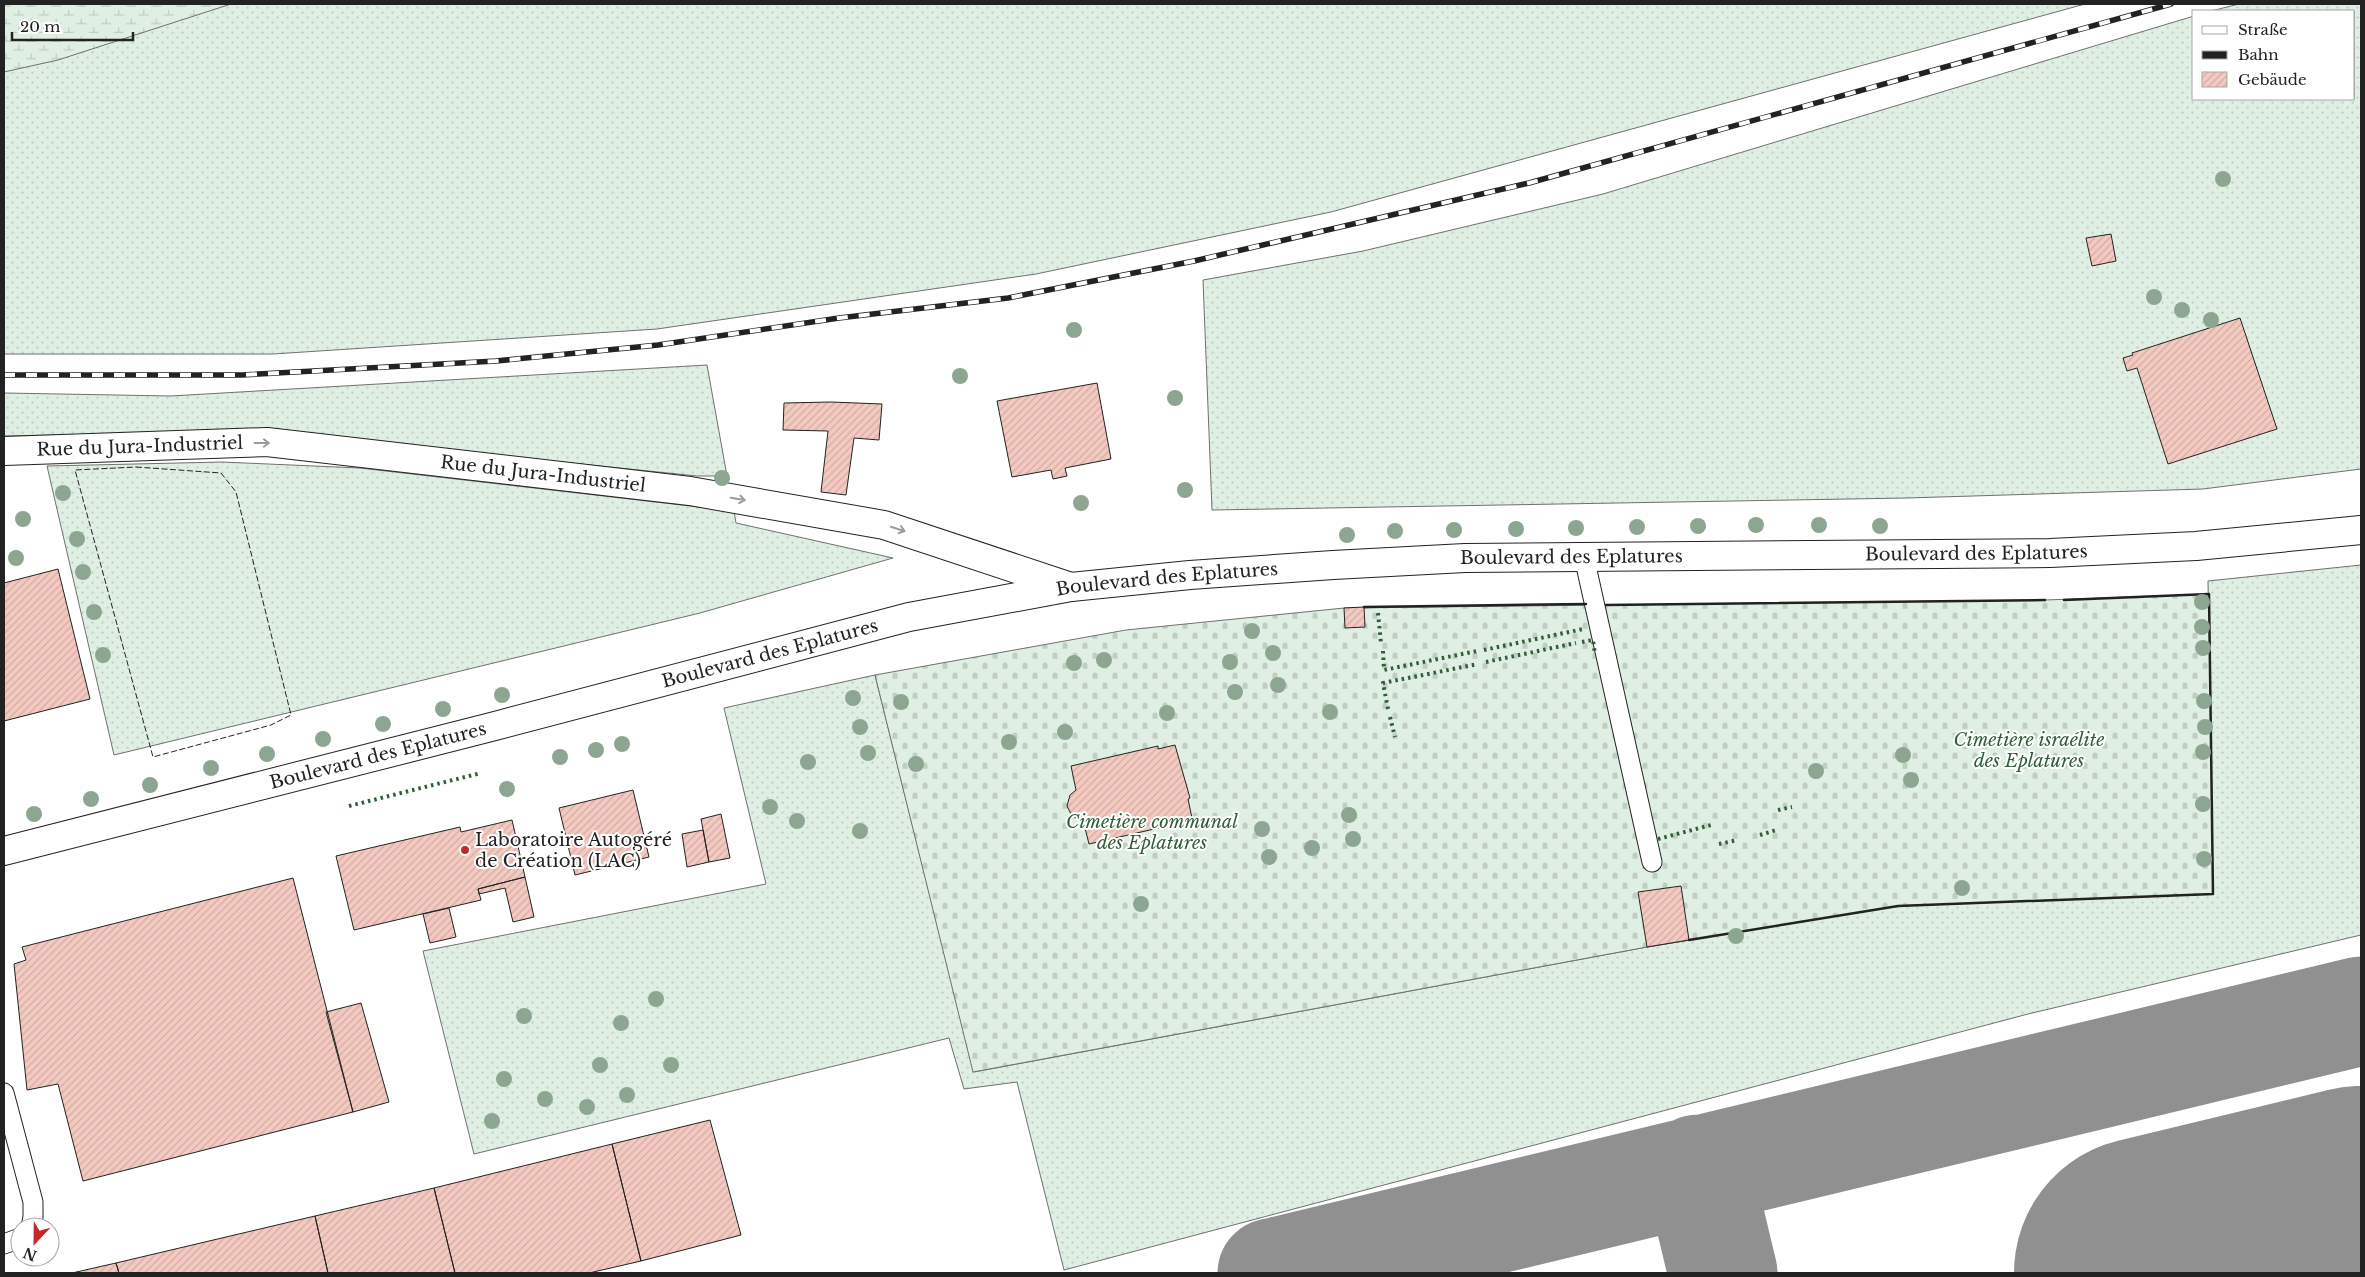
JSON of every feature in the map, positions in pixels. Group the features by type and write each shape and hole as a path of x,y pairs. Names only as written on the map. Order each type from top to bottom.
{"main road":[{"name":"Rue du Jura-Industriel","path":"4,451 268,442 690,491 884,525 1071,587"},
{"name":"Boulevard des Eplatures","path":"4,851 495,726 909,617 1071,587 1190,575 1333,564 1465,558 2050,553 2196,546 2361,530"}],"lane":[{"path":"1584,557 1652,862"},
{"path":"4,1093 33,1202 34,1217"}],"green space":[{"path":"4,4 2085,4 1331,212 1036,274 657,329 273,354 4,354"},
{"path":"4,4 231,4 58,60 4,72"},
{"path":"2239,4 2361,4 2361,469 2203,489 1907,498 1212,510 1203,280 1363,251 1603,194 2192,17 2192,100 2355,100 2355,10 2215,10"},
{"path":"707,365 727,476 697,476 259,431 4,436 4,393 171,396"},
{"path":"222,462 360,468 734,511 736,523 893,558 700,613 114,755 47,466"},
{"path":"2361,565 2361,935 2028,1014 1064,1270 1017,1082 964,1089 949,1038 474,1154 423,951 766,884 724,708 875,675 974,1072 1647,947 1898,906 2213,894 2208,581"},
{"name":"Cimetière communal des Eplatures","path":"2209,594 2213,894 1898,906 1647,947 973,1072 875,675 1126,630 1344,608 2045,600"}],"building":[{"path":"2111,234 2116,261 2092,266 2086,238"},
{"path":"2240,318 2277,429 2168,464 2137,368 2127,371 2123,358 2133,355 2132,353"},
{"path":"1097,383 1111,459 1065,468 1067,476 1053,479 1051,470 1012,477 997,401"},
{"path":"784,403 882,404 879,440 854,438 846,495 821,492 828,431 783,430"},
{"path":"58,569 90,699 4,721 4,583"},
{"path":"1364,607 1365,627 1345,628 1344,608"},
{"path":"1175,745 1190,798 1188,799 1192,818 1175,822 1176,824 1089,844 1083,820 1072,816 1067,806 1070,795 1076,790 1071,766 1158,746 1158,749"},
{"path":"633,790 649,857 575,875 559,808"},
{"path":"721,814 730,858 709,862 701,819"},
{"path":"512,820 525,877 478,889 481,900 354,930 336,856 460,827 461,832"},
{"path":"703,830 709,862 687,867 682,834"},
{"path":"525,877 534,917 513,922 505,888 479,894 478,889"},
{"path":"293,878 353,1112 83,1181 58,1084 27,1090 14,964 26,960 22,947"},
{"path":"1681,886 1689,940 1647,947 1638,892"},
{"path":"449,908 456,937 430,943 423,914"},
{"path":"361,1003 389,1102 353,1112 326,1012"},
{"path":"710,1120 741,1235 641,1261 612,1144"},
{"path":"612,1144 641,1261 589,1273 455,1273 434,1188"},
{"path":"434,1188 455,1273 328,1273 315,1216"},
{"path":"315,1216 328,1273 119,1273 116,1263"},
{"path":"116,1263 119,1273 72,1273"}],"taxiway":[{"path":"1272,1273 2361,1011"},
{"path":"1698,1169 1723,1273"}],"runway":[{"path":"2150,1273 2361,1222"}],"railway":[{"path":"4,375 242,375 496,361 658,345 839,318 1008,298 1194,261 1529,183 2171,4"}],"hedge":[{"path":"1378,613 1381,643"},
{"path":"1484,650 1583,629"},
{"path":"1582,642 1593,640 1595,654"},
{"path":"1486,662 1576,643"},
{"path":"1383,651 1384,670 1477,651"},
{"path":"1388,709 1383,683 1478,664"},
{"path":"1390,717 1395,737"},
{"path":"349,806 481,773"},
{"path":"1778,810 1792,807"},
{"path":"1658,839 1711,825"},
{"path":"1760,835 1776,830"},
{"path":"1719,844 1738,840"}],"fence":[{"path":"136,467 221,473 236,492 291,715 271,725 153,757 75,470 136,467"}],"wall":[{"path":"1689,940 1898,906 2213,894 2209,594 2064,600"},
{"path":"1606,605 2045,600"},
{"path":"1364,607 1586,604"}],"place":[{"name":"Laboratoire Autogéré de Création (LAC)","path":"465,850"}],"park label":[{"name":"Cimetière israélite des Eplatures","path":"2029,750"}]}
